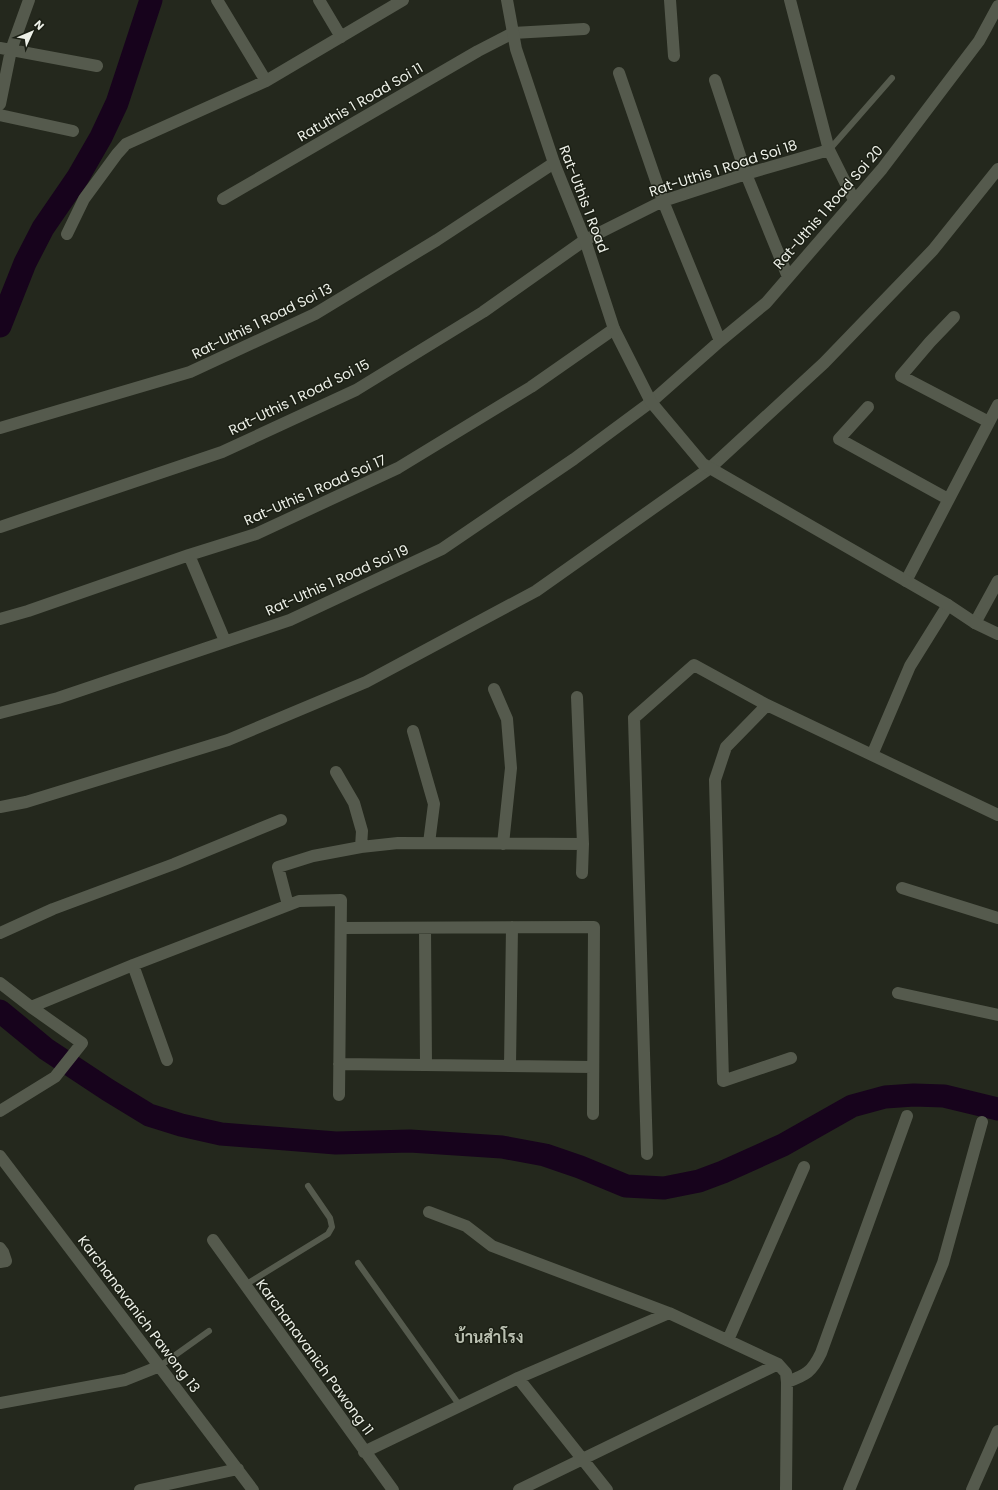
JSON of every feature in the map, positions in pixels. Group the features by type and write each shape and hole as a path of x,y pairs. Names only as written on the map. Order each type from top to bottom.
{"street":[{"path":"0,104 5,49 29,0"},
{"path":"217,0 266,81"},
{"path":"319,0 341,37"},
{"path":"67,234 84,199 126,144 266,81 403,0"},
{"name":"Rat-Uthis 1 Road","path":"507,0 516,49 554,163 585,240 614,329 651,402 703,464 948,605 975,623 998,634"},
{"path":"670,0 674,56"},
{"path":"790,0 829,150 854,200"},
{"name":"Rat-Uthis 1 Road Soi 20","path":"651,402 720,341 766,303 882,169 979,41 998,6"},
{"path":"513,33 584,29"},
{"name":"Ratuthis 1 Road Soi 11","path":"223,199 478,51 513,33"},
{"path":"5,49 97,66"},
{"path":"619,73 663,201 720,341"},
{"path":"715,80 746,174 788,277"},
{"path":"0,115 73,131"},
{"name":"Rat-Uthis 1 Road Soi 18","path":"585,240 663,201 746,174 829,150"},
{"name":"Rat-Uthis 1 Road Soi 13","path":"0,428 190,372 315,314 437,240 554,163"},
{"path":"0,807 26,802 228,740 366,682 536,591 710,468 824,363 933,250 998,169"},
{"name":"Rat-Uthis 1 Road Soi 15","path":"0,527 222,452 356,390 483,312 585,240"},
{"path":"954,317 901,376 989,422"},
{"name":"Rat-Uthis 1 Road Soi 17","path":"0,619 28,611 189,555 256,534 398,468 530,387 614,329"},
{"name":"Rat-Uthis 1 Road Soi 19","path":"0,713 58,698 290,620 442,550 574,459 651,402"},
{"path":"906,581 998,405"},
{"path":"868,407 840,439 948,499"},
{"path":"189,555 225,641"},
{"path":"975,623 998,581"},
{"path":"872,755 910,666 948,605"},
{"path":"647,1154 634,718 694,665 767,705 998,815"},
{"path":"494,689 507,719 511,768 503,844"},
{"path":"577,697 583,844 582,872"},
{"path":"767,705 726,747 715,780 723,1081 791,1058"},
{"path":"413,731 434,804 429,843"},
{"path":"336,772 354,803 362,831 361,846"},
{"path":"0,933 53,910 174,864 281,820"},
{"path":"288,905 278,867 313,856 361,846 398,843 583,844"},
{"path":"902,888 998,918"},
{"path":"31,1007 133,965 299,901 341,900 339,1094"},
{"path":"510,1066 512,927"},
{"path":"341,928 594,927 593,1114"},
{"path":"425,928 426,1065"},
{"path":"133,965 167,1060"},
{"path":"0,983 82,1043 56,1077 0,1111"},
{"path":"898,993 998,1015"},
{"path":"339,1064 593,1068"},
{"path":"787,1382 805,1375 816,1365 907,1116"},
{"path":"849,1490 943,1263 982,1122"},
{"name":"Karchanavanich Pawong 13","path":"0,1156 253,1490"},
{"path":"728,1340 804,1167"},
{"path":"429,1212 466,1226 492,1246 669,1313 778,1364 786,1373 787,1382 786,1490"},
{"name":"Karchanavanich Pawong 11","path":"213,1240 364,1452 393,1490"},
{"path":"0,1248 6,1261 0,1262"},
{"path":"364,1452 518,1378 669,1313"},
{"path":"519,1490 778,1364"},
{"path":"0,1403 125,1380 160,1366"},
{"path":"518,1378 584,1459 607,1490"},
{"path":"972,1490 998,1431"},
{"path":"140,1490 238,1469"}],"lane":[{"path":"829,150 892,78"},
{"path":"245,1285 328,1234 332,1227 330,1218 308,1186"},
{"path":"358,1263 460,1406"},
{"path":"160,1366 209,1331"}],"waterway":[{"path":"0,326 25,263 43,228 78,177 101,137 117,103 151,0"},
{"path":"0,1011 46,1049 108,1090 149,1115 181,1125 221,1134 336,1143 410,1141 502,1147 545,1155 580,1167 626,1186 664,1188 699,1181 783,1145 852,1106 885,1097 914,1095 944,1096 998,1109"}],"district":[{"name":"บ้านสำโรง","path":"489,1337"}]}
